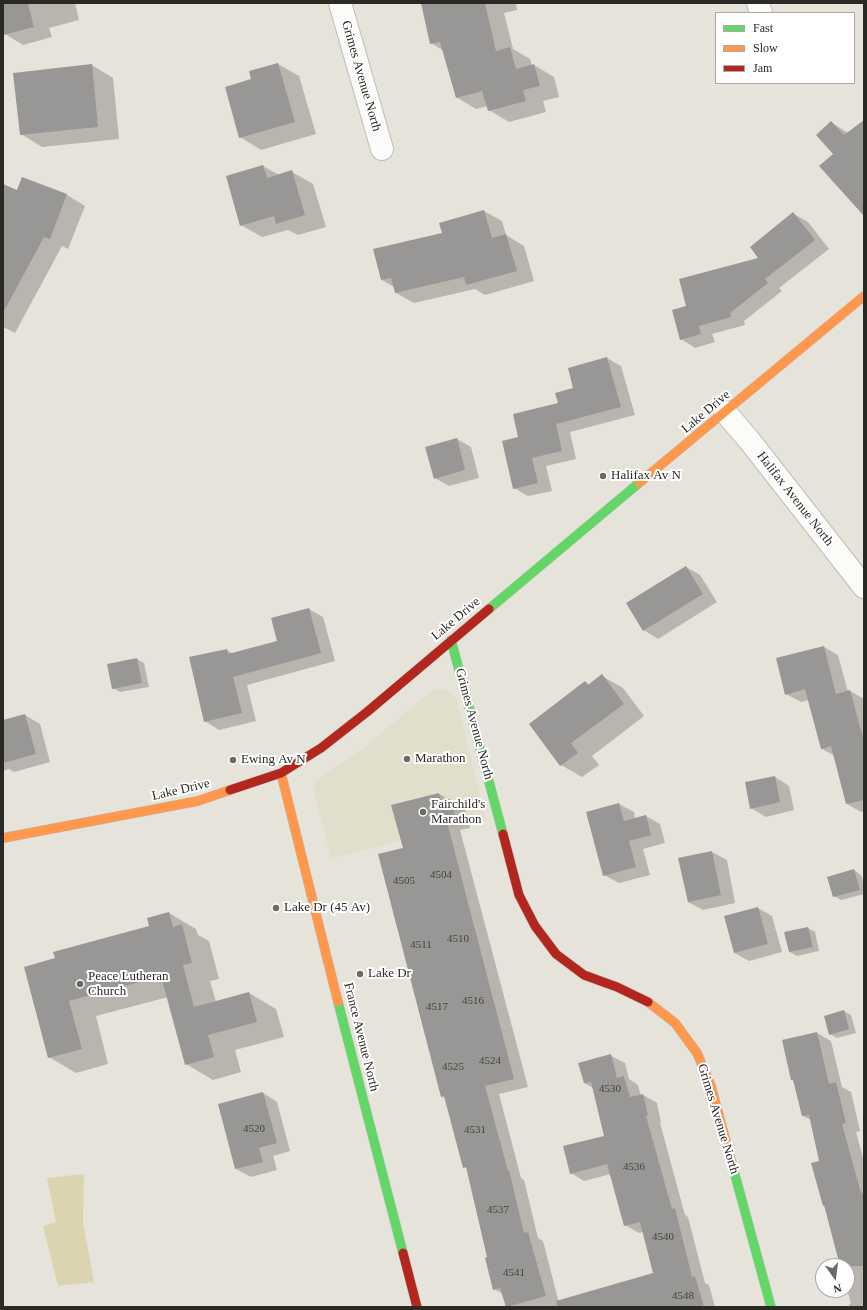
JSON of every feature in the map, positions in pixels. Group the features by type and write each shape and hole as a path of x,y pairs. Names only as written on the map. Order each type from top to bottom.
{"street":[{"name":"Grimes Avenue North","path":"340,3 382,149"},
{"name":"Lake Drive","path":"3,838 198,801 281,773 321,748 367,712 451,640 864,296"},
{"name":"Halifax Avenue North","path":"725,412 750,440 864,587"},
{"name":"Grimes Avenue North","path":"451,640 519,895 534,926 556,954 584,975 617,987 648,1002 675,1023 698,1053 711,1086 771,1307"},
{"name":"France Avenue North","path":"281,773 370,1128 417,1307"}],"shaded area":[{"path":"435,689 442,689 456,697 486,820 331,858 314,791 316,780 360,751"},
{"path":"84,1174 83,1223 94,1282 58,1286 43,1226 56,1222 47,1178"}],"building":[{"path":"3,3 28,3 34,27 3,35"},
{"path":"421,3 485,3 496,51 510,47 516,69 534,64 540,86 523,90 526,101 488,111 482,91 456,98 440,42 430,44"},
{"path":"278,63 295,122 239,138 225,87 251,79 249,71"},
{"path":"92,64 98,127 20,135 13,73"},
{"path":"864,120 864,216 819,166 833,154 816,135 831,121 844,135"},
{"path":"263,165 267,178 292,170 305,215 276,224 274,216 240,226 226,176"},
{"path":"22,177 67,194 50,239 44,237 3,313 3,184 17,190"},
{"path":"484,210 492,238 506,234 517,271 466,285 464,277 395,293 391,278 381,280 373,249 442,233 439,223"},
{"path":"793,212 815,240 765,279 768,283 730,313 731,317 699,326 701,334 680,340 672,310 686,306 679,279 758,258 750,247"},
{"path":"607,357 621,407 556,424 562,451 532,458 538,483 513,489 502,441 518,437 513,414 558,403 555,393 573,388 568,368"},
{"path":"457,438 465,470 434,479 425,447"},
{"path":"686,566 703,594 643,631 626,603"},
{"path":"309,608 321,653 233,677 242,713 204,722 189,657 227,649 228,654 277,641 271,618"},
{"path":"824,646 836,694 850,690 864,741 864,800 846,804 831,746 821,749 805,689 785,695 776,658"},
{"path":"137,658 142,683 112,689 107,664"},
{"path":"602,674 624,704 571,743 578,753 560,766 529,724 585,681 588,685"},
{"path":"25,714 36,754 3,763 3,720"},
{"path":"775,776 780,802 750,809 745,782"},
{"path":"439,793 441,801 450,799 456,820 447,822 514,1079 485,1086 508,1171 509,1170 524,1233 528,1232 546,1296 506,1307 500,1288 493,1290 485,1258 487,1257 466,1167 463,1168 444,1096 441,1097 378,854 403,848 391,805"},
{"path":"619,803 624,821 646,815 651,835 629,841 636,867 603,876 586,812"},
{"path":"712,851 721,895 688,902 678,858"},
{"path":"854,869 860,890 833,897 827,877"},
{"path":"758,907 768,944 734,953 724,916"},
{"name":"Peace Lutheran Church","path":"169,912 173,927 182,924 192,963 183,965 194,1007 249,992 257,1022 208,1035 214,1057 185,1065 161,976 69,1001 82,1049 48,1058 24,967 55,958 53,952 149,926 147,918"},
{"path":"808,927 813,947 789,952 784,932"},
{"path":"844,1010 849,1029 829,1035 824,1016"},
{"path":"817,1032 829,1084 836,1082 846,1123 842,1124 861,1193 864,1192 864,1266 855,1266 855,1258 838,1258 811,1163 819,1161 809,1115 802,1116 793,1080 791,1080 782,1040"},
{"path":"611,1054 617,1078 624,1076 630,1097 643,1094 648,1115 646,1116 672,1209 675,1208 692,1277 695,1276 704,1307 557,1307 556,1301 653,1273 640,1222 624,1226 607,1164 570,1174 563,1146 604,1136 591,1082 584,1083 578,1063"},
{"path":"263,1092 277,1143 259,1148 263,1162 235,1169 218,1104"}],"traffic: fast":[{"path":"489,609 639,483"},
{"path":"451,640 503,834"},
{"path":"338,1002 403,1253"},
{"path":"732,1164 771,1307"}],"traffic: slow":[{"path":"639,483 864,296"},
{"path":"281,773 338,1002"},
{"path":"3,838 198,801 230,790"},
{"path":"648,1002 675,1023 697,1053 711,1086 732,1164"}],"traffic: jam":[{"path":"230,790 281,773 321,748 367,712 489,609"},
{"path":"503,834 519,895 535,926 556,954 584,975 617,987 648,1002"},
{"path":"403,1253 417,1307"}],"place":[{"name":"Halifax Av N","path":"603,476"},
{"name":"Marathon","path":"407,759"},
{"name":"Ewing Av N","path":"233,760"},
{"name":"Fairchild's Marathon","path":"423,812"},
{"name":"Lake Dr (45 Av)","path":"276,908"},
{"name":"Lake Dr","path":"360,974"},
{"name":"Peace Lutheran Church","path":"80,984"}]}
